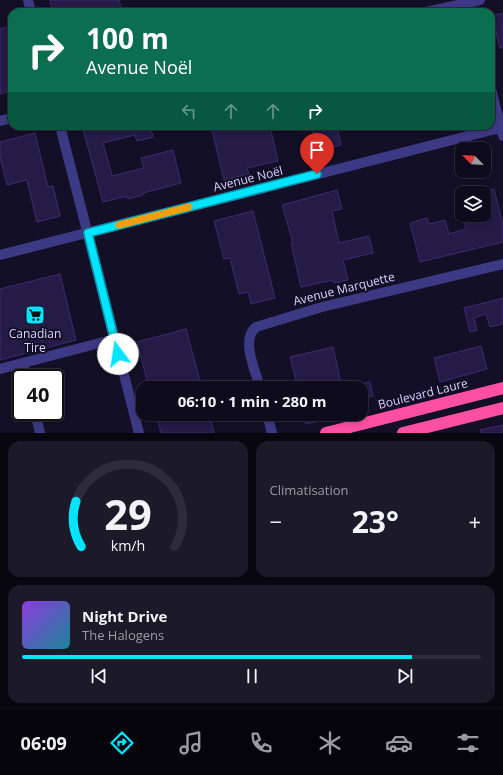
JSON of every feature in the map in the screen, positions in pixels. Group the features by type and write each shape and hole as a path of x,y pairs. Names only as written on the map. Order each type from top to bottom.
{"highway":[{"name":"Boulevard Laure","path":"326,433 503,388"},
{"path":"403,433 503,408"}],"street":[{"path":"451,8 469,5 480,0"},
{"path":"495,104 502,130"},
{"path":"61,130 139,433"},
{"name":"Avenue Noël","path":"0,255 502,130"},
{"name":"Avenue Marquette","path":"258,381 249,341 251,332 256,327 322,307 503,264"},
{"path":"0,369 115,339"},
{"path":"23,363 24,369"},
{"path":"37,421 40,433"},
{"path":"269,421 272,433"}],"building":[{"path":"50,0 119,0 121,8 52,8"},
{"path":"503,13 503,48 500,48 495,28 495,15"},
{"path":"8,27 8,91 0,94 0,29"},
{"path":"83,130 151,130 153,137 137,141 135,135 103,143 112,176 144,168 141,158 173,150 181,183 143,193 143,195 128,199 127,196 103,202"},
{"path":"212,130 271,130 278,161 247,168 249,174 224,180"},
{"path":"312,130 338,130 341,145 318,151"},
{"path":"35,133 48,187 53,186 60,216 37,222 27,180 7,185 0,157 0,142"},
{"path":"494,189 503,225 503,242 420,262 410,223 427,218 429,224 445,220 449,234 466,229 464,222 491,222 491,190"},
{"path":"337,190 342,209 332,211 339,243 369,236 373,253 343,260 348,280 334,283 333,280 301,287 291,243 293,243 282,205"},
{"path":"253,211 275,298 251,304 248,292 239,294 230,258 224,259 214,221"},
{"name":"Canadian Tire","path":"60,274 76,340 0,360 0,289"},
{"path":"503,298 503,324 490,327 486,314 474,318 477,330 470,332 464,308"},
{"path":"186,329 200,381 147,381 137,342"},
{"path":"481,346 487,369 440,382 434,358"},
{"path":"333,347 340,381 296,381 290,357"},
{"path":"368,382 370,382 373,396 368,397"},
{"path":"158,421 211,421 214,433 161,433"},
{"path":"305,421 320,421 306,424"},
{"path":"503,425 503,433 481,433 480,430"}],"slow traffic":[{"path":"119,225 189,207"}],"place":[{"name":"Canadian Tire","path":"35,315"}],"route":[{"path":"118,354 88,233 317,174"}]}
